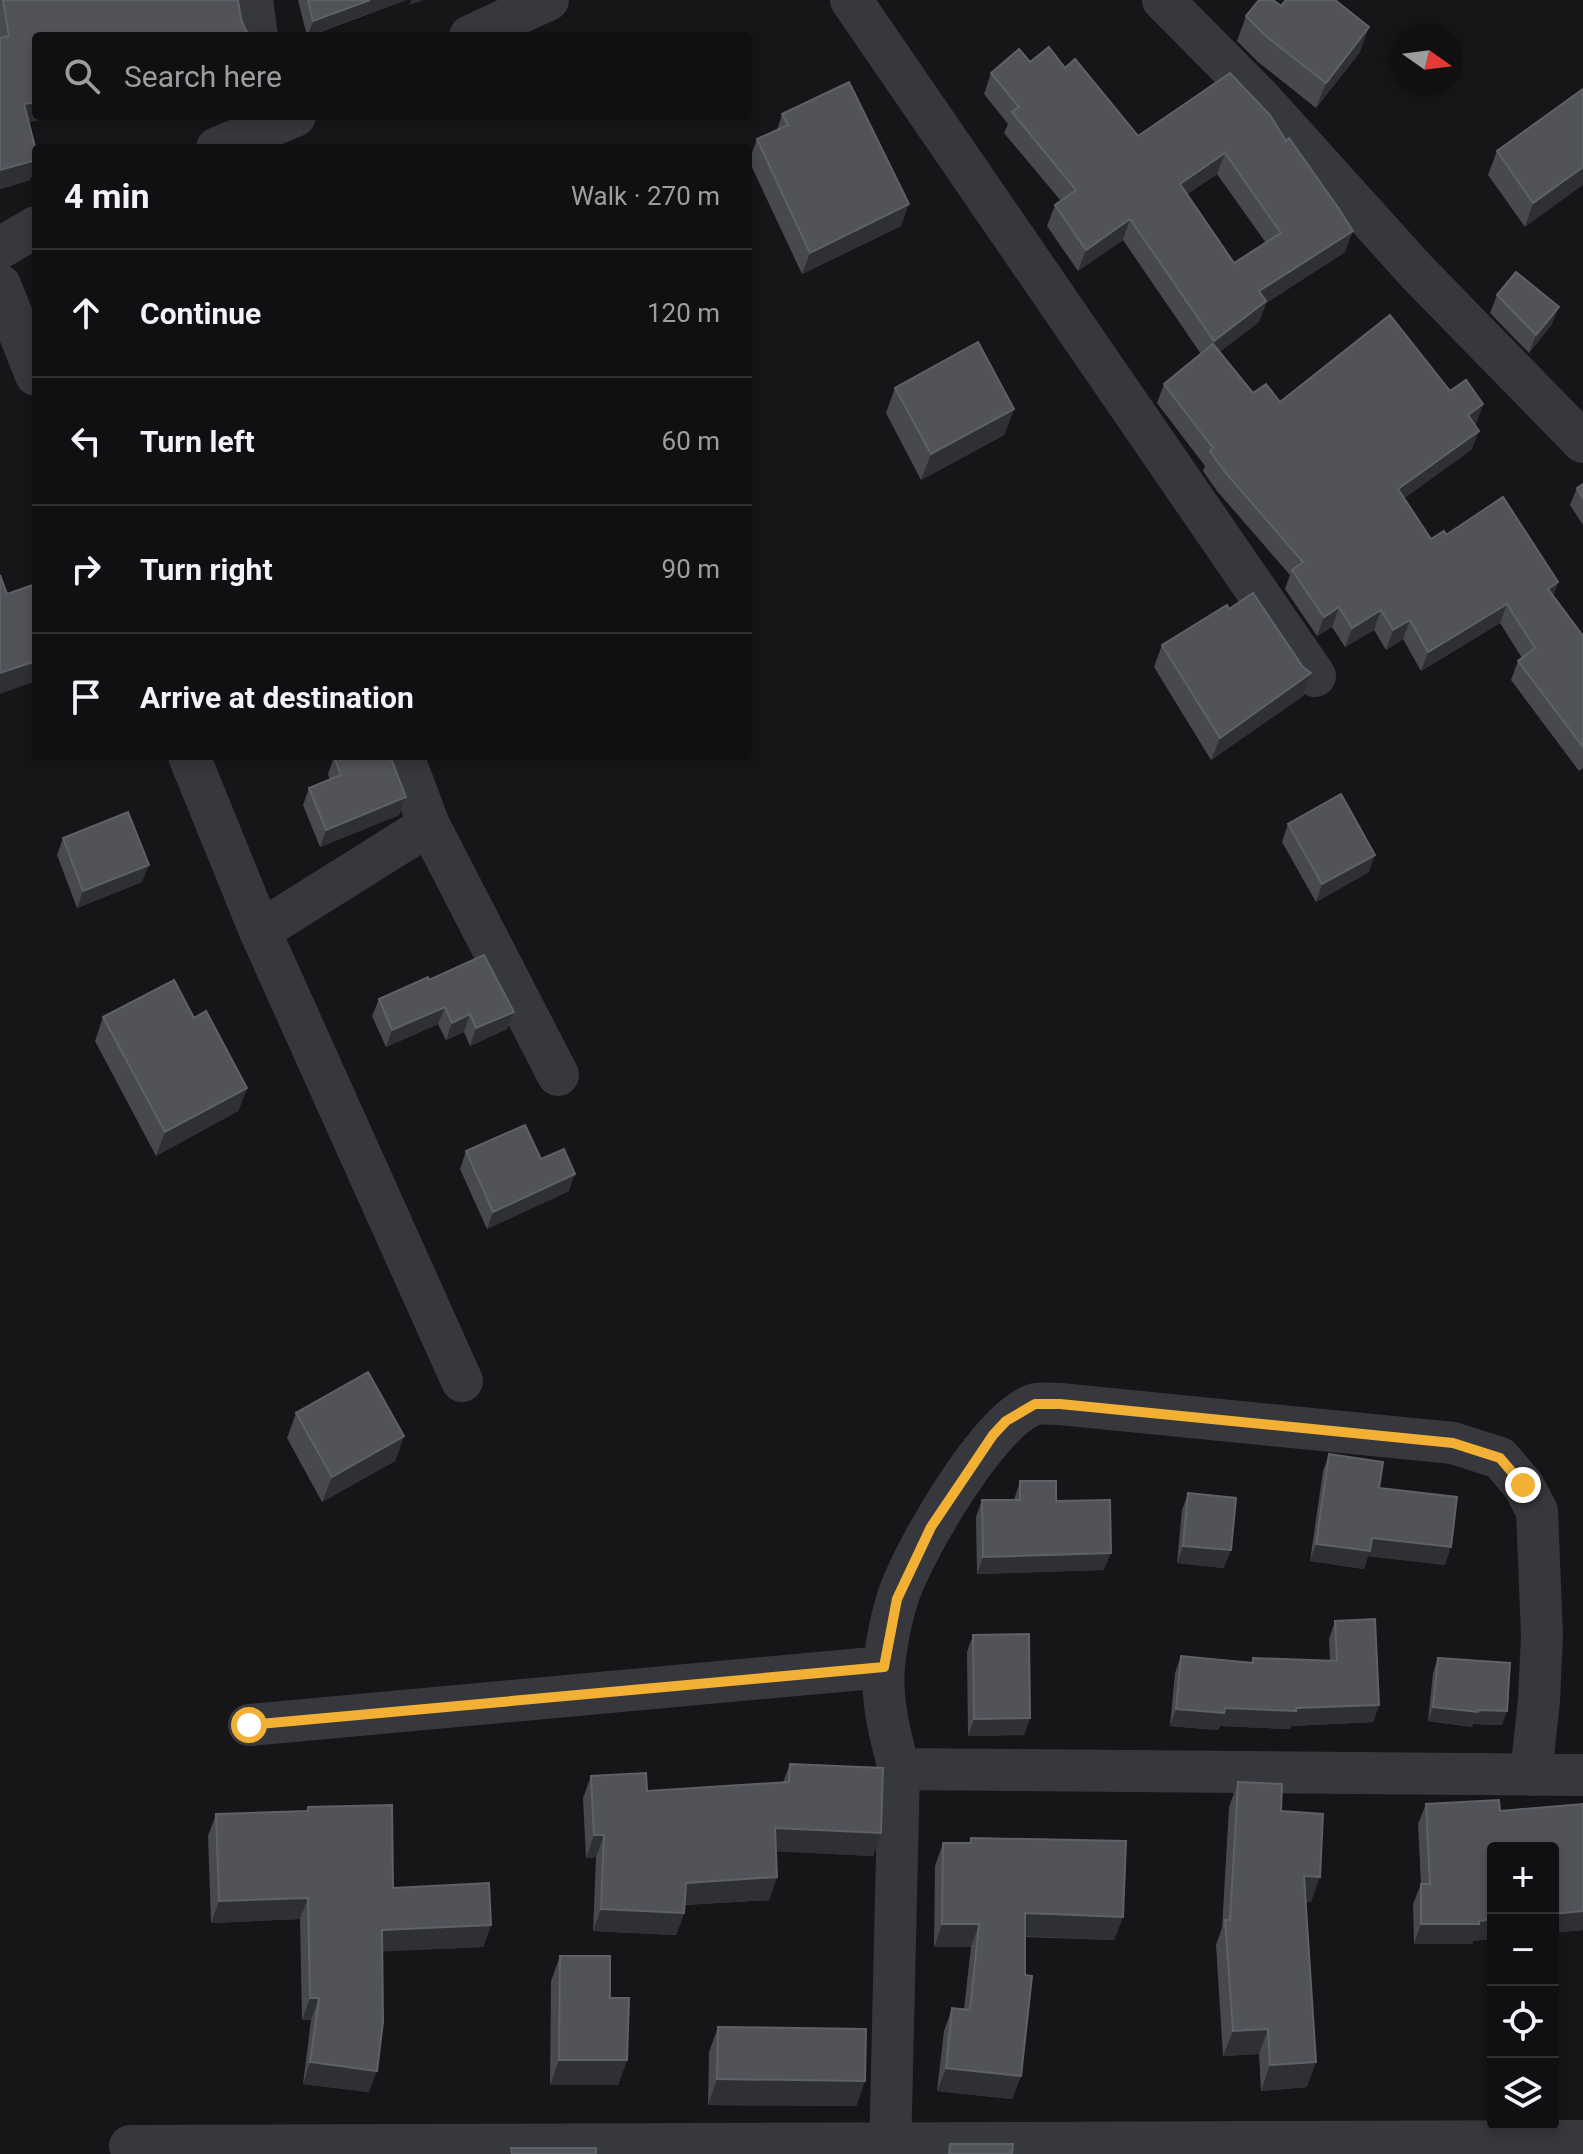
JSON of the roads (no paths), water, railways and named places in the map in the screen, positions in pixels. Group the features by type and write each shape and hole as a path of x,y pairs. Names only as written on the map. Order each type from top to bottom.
{"street":[{"path":"252,0 256,32"},
{"path":"479,32 548,0"},
{"path":"851,0 1315,676"},
{"path":"1163,0 1261,99 1417,272 1583,442"},
{"path":"228,144 276,127"},
{"path":"0,248 32,229"},
{"path":"0,285 32,365"},
{"path":"191,760 260,931 462,1381"},
{"path":"405,760 429,825 558,1075"},
{"path":"260,931 429,825"},
{"path":"890,2149 899,1769 886,1722 884,1667 897,1599 931,1527 993,1435 1006,1421 1035,1404 1453,1443 1500,1458 1523,1485 1537,1511 1542,1636 1531,1775"},
{"path":"249,1725 884,1667"},
{"path":"899,1769 1583,1775"},
{"path":"130,2146 890,2149 1583,2141"}]}
